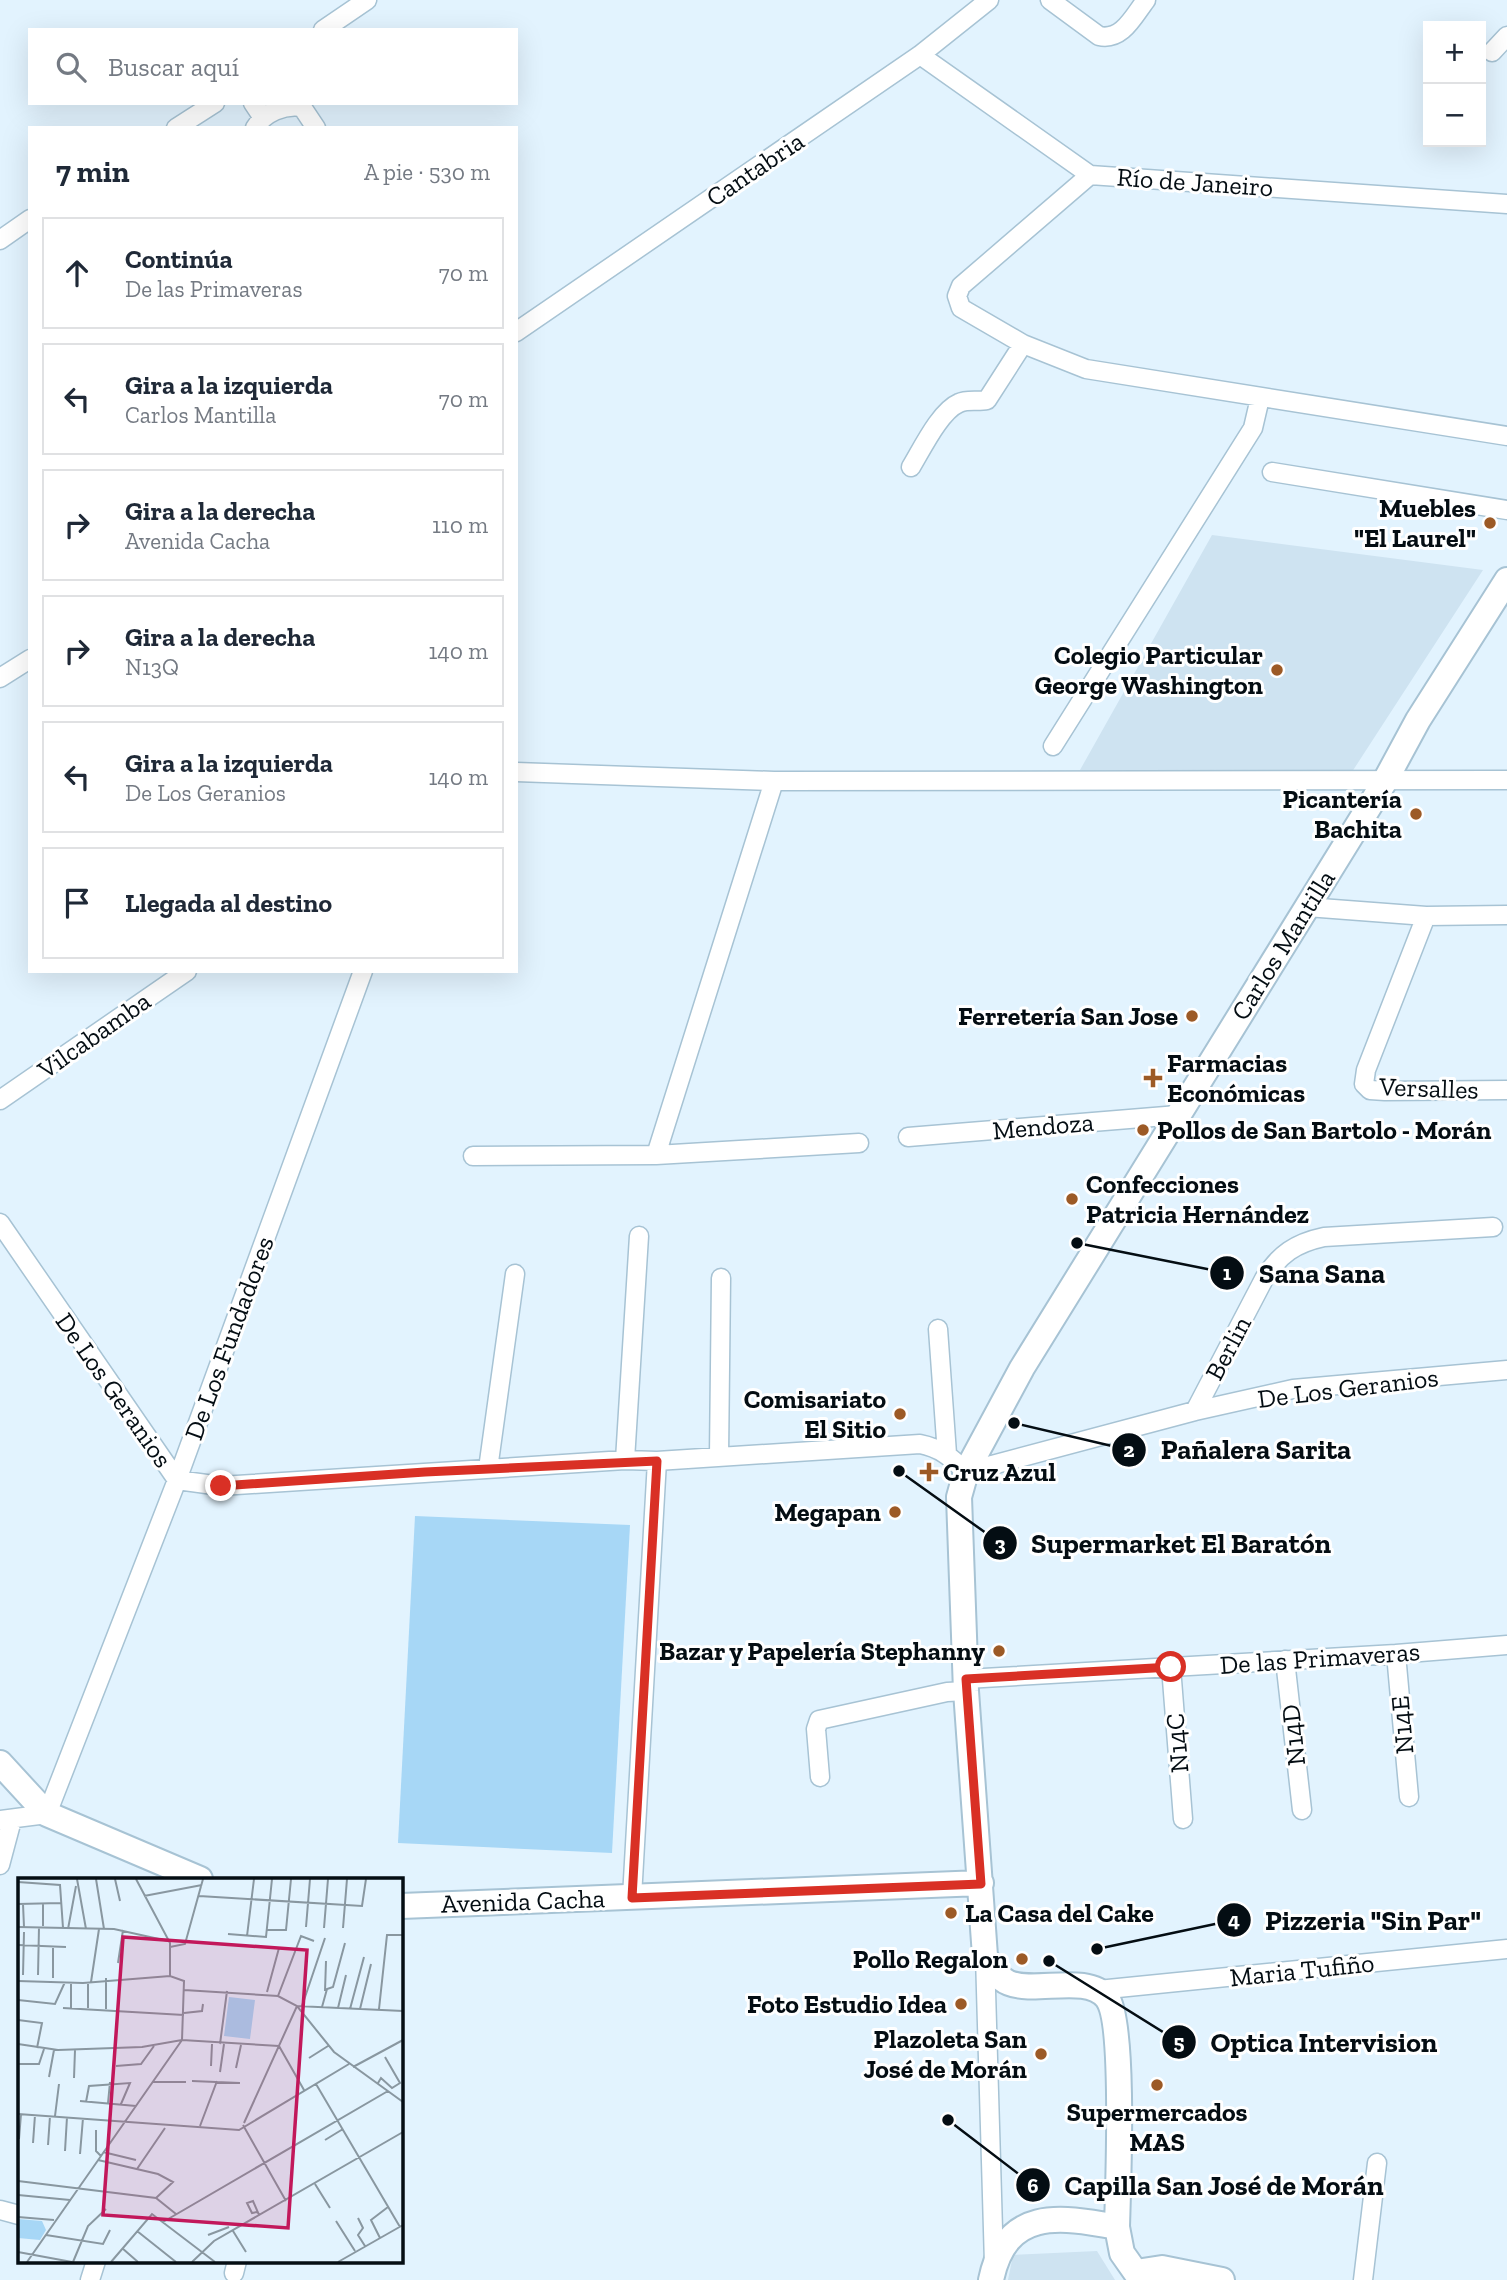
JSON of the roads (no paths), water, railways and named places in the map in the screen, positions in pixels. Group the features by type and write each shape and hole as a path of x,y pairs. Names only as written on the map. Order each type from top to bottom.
{"street":[{"path":"326,28 367,0"},
{"name":"Cantabria","path":"518,331 920,55 989,0"},
{"path":"1051,0 1099,36 1109,38 1119,35 1146,0"},
{"path":"1492,52 1507,36"},
{"name":"Río de Janeiro","path":"920,55 1090,175 1507,204"},
{"path":"179,126 212,105"},
{"path":"257,116 284,106 302,107 315,126"},
{"path":"1090,175 961,286 957,296 961,308 1023,344 1086,369 1507,436"},
{"path":"0,240 28,223"},
{"path":"911,467 953,406 962,401 987,400 1023,344"},
{"path":"1053,746 1253,428 1260,398"},
{"path":"1272,472 1507,510"},
{"name":"Carlos Mantilla","path":"985,1956 966,1685 958,1508 966,1472 1022,1368 1385,781 1418,720 1507,580"},
{"path":"0,678 28,660"},
{"path":"518,772 774,781 1507,780"},
{"path":"656,1155 774,781"},
{"path":"1307,907 1426,916 1507,915"},
{"name":"Versalles","path":"1426,916 1366,1070 1364,1084 1370,1090 1507,1090"},
{"name":"Vilcabamba","path":"0,1100 184,973"},
{"name":"De Los Fundadores","path":"47,1814 177,1480 362,973"},
{"name":"Mendoza","path":"908,1137 1178,1115"},
{"path":"473,1156 656,1155 859,1143"},
{"name":"De Los Geranios","path":"0,1223 177,1480 221,1486 920,1444 935,1447 947,1454 966,1472 1195,1411 1293,1389 1507,1370"},
{"name":"Berlin","path":"1195,1411 1264,1279 1274,1263 1288,1250 1305,1241 1324,1237 1493,1227"},
{"path":"625,1460 639,1237"},
{"path":"488,1468 516,1274"},
{"path":"719,1456 721,1278"},
{"path":"938,1329 947,1454"},
{"path":"632,1898 657,1461"},
{"name":"De las Primaveras","path":"820,1777 816,1729 819,1720 947,1692 966,1685 1171,1667 1396,1654 1507,1644"},
{"name":"N14E","path":"1396,1654 1409,1797"},
{"name":"N14D","path":"1285,1660 1302,1810"},
{"name":"N14C","path":"1171,1667 1183,1819"},
{"path":"0,1763 47,1814 198,1878"},
{"path":"0,1865 6,1820 47,1814"},
{"name":"Avenida Cacha","path":"402,1906 981,1884"},
{"name":"Maria Tufiño","path":"1098,1990 1507,1949"},
{"path":"985,1956 992,1970 1010,1983 1079,1986 1098,1990 1108,2000 1116,2044 1119,2102 1119,2248 1139,2276 1162,2269 1223,2280"},
{"path":"985,1956 993,2275"},
{"path":"1363,2280 1377,2163"},
{"path":"0,2210 18,2215"},
{"path":"993,2275 1004,2244 1012,2234 1030,2223 1063,2221 1117,2227"},
{"path":"90,2280 96,2262"}],"place":[{"name":"Muebles \"El Laurel\"","path":"1490,523"},
{"name":"Colegio Particular George Washington","path":"1277,670"},
{"name":"Picantería Bachita","path":"1416,814"},
{"name":"Ferretería San Jose","path":"1192,1016"},
{"name":"Farmacias Económicas","path":"1153,1078"},
{"name":"Pollos de San Bartolo - Morán","path":"1143,1130"},
{"name":"Confecciones Patricia Hernández","path":"1072,1199"},
{"name":"Sana Sana","path":"1077,1243"},
{"name":"Comisariato El Sitio","path":"900,1414"},
{"name":"Pañalera Sarita","path":"1014,1423"},
{"name":"Supermarket El Baratón","path":"899,1471"},
{"name":"Cruz Azul","path":"929,1472"},
{"name":"Megapan","path":"895,1512"},
{"name":"Bazar y Papelería Stephanny","path":"999,1651"},
{"name":"La Casa del Cake","path":"951,1913"},
{"name":"Pizzeria \"Sin Par\"","path":"1097,1949"},
{"name":"Pollo Regalon","path":"1022,1959"},
{"name":"Optica Intervision","path":"1049,1961"},
{"name":"Foto Estudio Idea","path":"961,2004"},
{"name":"Plazoleta San José de Morán","path":"1041,2054"},
{"name":"Supermercados MAS","path":"1157,2085"},
{"name":"Capilla San José de Morán","path":"948,2120"}]}
